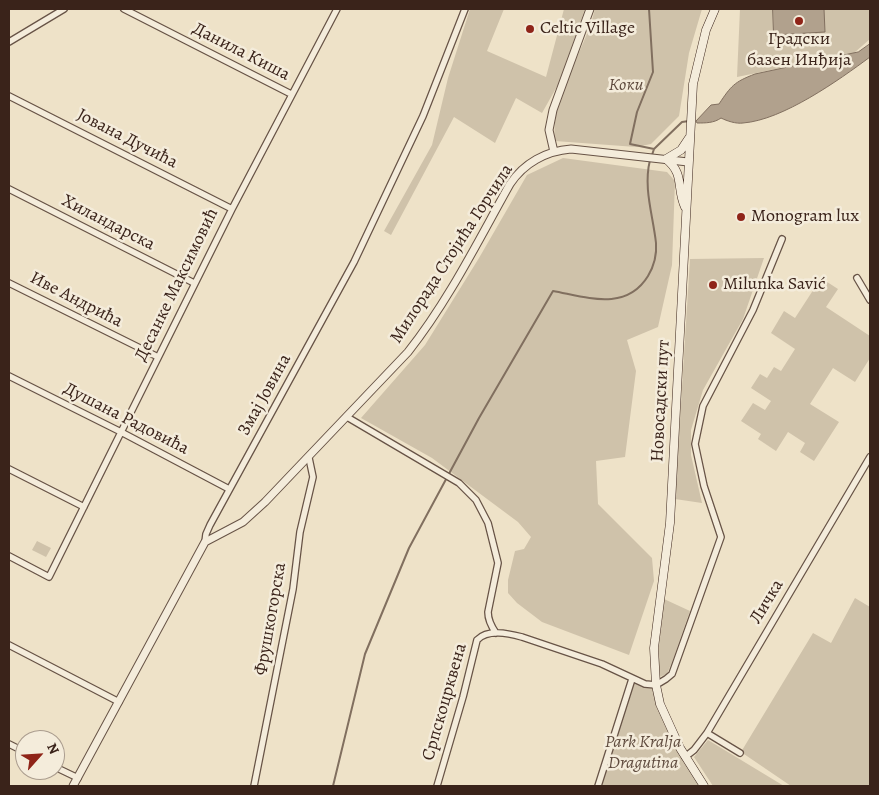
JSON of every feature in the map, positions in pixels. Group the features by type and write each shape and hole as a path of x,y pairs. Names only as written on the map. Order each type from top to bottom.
{"main road":[{"name":"Новосадски пут","path":"704,786 685,757 663,713 656,685 656,629 670,523 693,84 706,30 715,9"},
{"path":"686,208 680,196 678,174 666,159 681,150 689,138"}],"street":[{"path":"9,42 64,9"},
{"name":"Данила Киша","path":"124,9 291,94"},
{"name":"Десанке Максимовић","path":"9,556 49,577 232,208 337,9"},
{"name":"Змај Јовина","path":"73,786 206,542 206,534 229,489 272,414 363,244 423,116 465,9"},
{"path":"590,9 553,110 549,130 554,152 582,149 688,162"},
{"name":"Јована Дучића","path":"9,96 232,208"},
{"name":"Милорада Стојића Горчила","path":"206,542 235,527 250,516 309,458 408,352 446,298 514,178 533,162 554,152"},
{"name":"Хиландарска","path":"9,189 194,284"},
{"path":"347,417 459,484 476,500 488,523 498,564 488,618 496,633 509,633 560,649 602,664 645,684 656,685 666,679 674,669 721,537 704,486 694,444 702,406 753,310 782,239"},
{"path":"857,278 870,300"},
{"name":"Иве Андрића","path":"9,283 158,357"},
{"name":"Душана Радовића","path":"9,376 229,489"},
{"name":"Личка","path":"685,757 694,750 707,733 870,457"},
{"name":"Фрушкогорска","path":"254,786 293,589 300,532 312,477 309,458"},
{"path":"9,469 84,507"},
{"name":"Српскоцрквена","path":"437,786 463,697 477,640 481,636 496,633"},
{"path":"9,645 119,702"},
{"path":"598,786 632,679"},
{"path":"707,733 740,754"},
{"path":"65,772 78,778"}],"green space":[{"path":"470,9 504,9 487,51 546,77 564,9 585,9 559,83 542,113 516,98 495,143 454,117 391,235 384,231 432,145 448,78"},
{"name":"Коки","path":"595,9 702,9 689,53 679,116 651,144 636,147 555,141 558,107"},
{"path":"740,9 870,9 870,39 854,53 737,77"},
{"path":"563,158 667,172 675,181 672,265 658,327 627,340 636,371 625,457 596,461 598,504 652,558 654,581 629,655 542,622 517,603 508,593 508,580 515,551 524,549 531,537 518,522 432,458 361,418 425,345 479,258 527,175"},
{"path":"764,258 743,319 703,390 691,430 691,455 702,503 675,499 690,259"},
{"path":"821,278 838,289 826,307 870,336 870,358 855,382 833,368 810,404 839,422 814,461 800,452 805,443 788,432 776,451 758,439 761,434 741,421 753,403 765,410 771,401 751,388 760,374 767,378 774,367 781,371 795,349 771,333 784,311 795,318"},
{"path":"37,541 51,548 46,557 32,550"},
{"path":"855,598 870,607 870,786 791,786 741,752 813,633 831,643"},
{"path":"664,599 690,611 667,674 659,677 659,645"},
{"name":"Park Kralja Dragutina","path":"632,679 656,685 664,722 682,758 700,786 598,786"},
{"path":"708,740 784,786 713,786 694,757"}],"shaded area":[{"name":"Градски базен Инђија","path":"773,9 824,9 825,32 774,35"},
{"path":"870,44 870,57 810,98 775,115 743,123 721,118 710,122 697,123 696,121 711,105 719,104 734,85 748,77 858,52"}],"waterway":[{"path":"649,9 653,72 637,112 630,144 654,149"},
{"path":"652,155 654,149 682,122 689,121"},
{"path":"333,786 365,654 409,548 479,418 553,291 592,298 617,298 629,294 639,287 648,276 655,261 656,248 648,191 650,160"}],"place":[{"name":"Градски базен Инђија","path":"799,21"},
{"name":"Celtic Village","path":"530,29"},
{"name":"Monogram lux","path":"741,217"},
{"name":"Milunka Savić","path":"713,285"}]}
